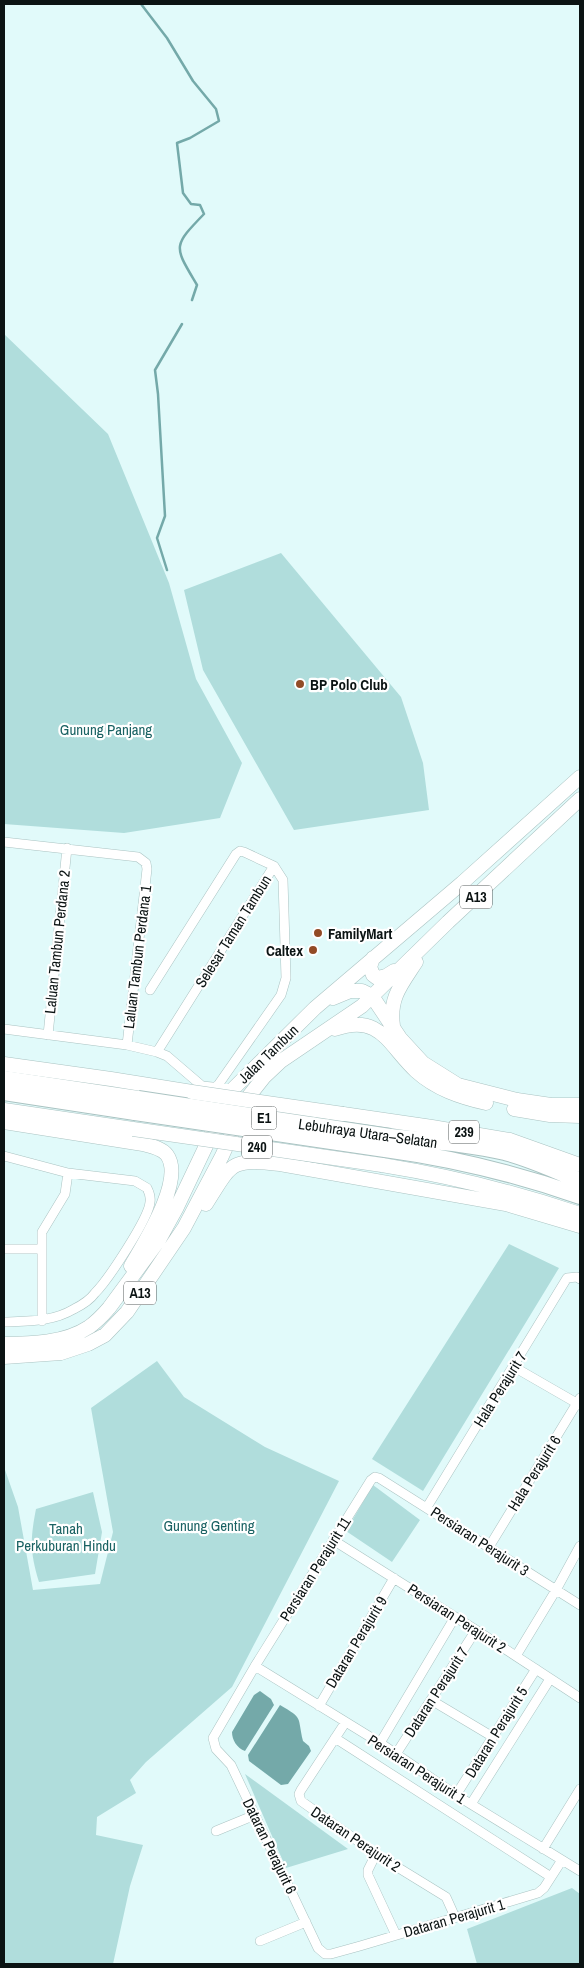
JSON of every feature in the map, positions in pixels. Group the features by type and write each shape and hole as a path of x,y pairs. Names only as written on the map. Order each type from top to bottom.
{"highway":[{"name":"Lebuhraya Utara–Selatan","path":"4,1079 137,1106 470,1164 549,1185 580,1196"},
{"name":"Lebuhraya Utara–Selatan","path":"4,1092 137,1106"},
{"name":"Lebuhraya Utara–Selatan","path":"386,1150 469,1146 505,1152 580,1181"}],"main road":[{"name":"Jalan Tambun","path":"4,1344 30,1343 71,1335 88,1327 110,1308 159,1240 201,1158 233,1089 316,1008 462,883 580,777"},
{"path":"534,818 551,811 580,788"},
{"name":"Jalan Tambun","path":"4,1356 61,1353 88,1344 105,1334 127,1312 184,1228 222,1156 248,1096 264,1077 281,1061 362,1006 448,922 580,799"},
{"path":"393,1028 391,1014 395,995 416,963 448,922"},
{"path":"373,958 370,967 372,975 377,978 386,976 406,965"},
{"path":"316,1008 340,994 350,991 362,991 372,996 393,1028 423,1063 458,1085 517,1100 580,1105"},
{"path":"320,1034 347,1025 365,1024 379,1031 416,1071 438,1087 456,1095 524,1111 550,1115 580,1116"},
{"name":"239","path":"4,1064 510,1140 580,1165"},
{"name":"240","path":"4,1110 133,1129 386,1150 481,1184 580,1214"},
{"path":"4,1122 143,1144 162,1150 168,1156 170,1171 168,1195 149,1235 115,1290 110,1308"},
{"path":"510,1140 542,1146 580,1157"},
{"path":"184,1228 198,1217 222,1178 233,1166 253,1161 280,1164 506,1204 580,1226"}],"street":[{"path":"4,842 67,848"},
{"name":"Laluan Tambun Perdana 1","path":"67,848 138,857 144,860 148,869 127,1045"},
{"name":"Laluan Tambun Perdana 2","path":"48,1035 67,848"},
{"path":"150,990 236,854 240,851 244,852 274,866"},
{"name":"Selesar Taman Tambun","path":"156,1052 274,866 283,880 285,987 216,1088"},
{"name":"Laluan Tambun Perdana 1","path":"4,1029 127,1045 156,1052 167,1056 202,1086 233,1089"},
{"path":"4,1156 68,1173 135,1181 147,1188 150,1197 149,1208 112,1272 96,1293 80,1306 64,1314 42,1321 4,1322"},
{"path":"42,1321 42,1232 65,1194 68,1173"},
{"path":"4,1249 42,1249"},
{"name":"Hala Perajurit 7","path":"427,1507 514,1368 567,1278 578,1278"},
{"path":"514,1368 579,1402"},
{"name":"Hala Perajurit 6","path":"489,1547 579,1402"},
{"name":"Persiaran Perajurit 11","path":"214,1734 371,1480 375,1477 380,1478"},
{"name":"Persiaran Perajurit 3","path":"380,1478 580,1605"},
{"name":"Persiaran Perajurit 2","path":"333,1540 580,1698"},
{"path":"516,1656 580,1546"},
{"name":"Dataran Perajurit 9","path":"319,1706 394,1578"},
{"name":"Dataran Perajurit 7","path":"380,1743 455,1617"},
{"name":"Dataran Perajurit 7","path":"396,1754 476,1630"},
{"name":"Persiaran Perajurit 1","path":"255,1666 380,1743 456,1795 580,1871"},
{"name":"Dataran Perajurit 5","path":"456,1795 536,1669"},
{"name":"Dataran Perajurit 5","path":"471,1804 550,1679"},
{"path":"431,1700 493,1737"},
{"name":"Dataran Perajurit 2","path":"345,1723 301,1790 299,1797 303,1804 376,1854 446,1897 455,1917"},
{"name":"Dataran Perajurit 6","path":"214,1734 213,1744 231,1765 320,1950 325,1954 331,1954"},
{"name":"Persiaran Perajurit 1","path":"335,1738 551,1877"},
{"path":"543,1849 580,1788"},
{"path":"216,1831 255,1815"},
{"path":"376,1854 368,1870 368,1875 396,1935"},
{"name":"Dataran Perajurit 1","path":"331,1954 538,1893 543,1890 562,1860"},
{"path":"260,1941 306,1922"}],"green space":[{"name":"Gunung Panjang","path":"4,334 108,434 169,583 196,679 242,763 220,818 124,833 4,824"},
{"name":"BP Polo Club","path":"281,553 401,697 423,763 429,810 294,830 203,670 184,590"},
{"path":"509,1244 559,1268 423,1491 372,1459"},
{"name":"Gunung Genting","path":"157,1361 184,1397 265,1447 339,1481 232,1687 146,1762 130,1780 136,1793 97,1817 96,1835 143,1845 130,1886 113,1964 4,1964 4,1467 18,1507 33,1590 100,1584 113,1532 91,1408"},
{"path":"373,1485 420,1520 392,1562 346,1531"},
{"name":"Tanah Perkuburan Hindu","path":"93,1492 102,1532 95,1574 39,1582 32,1546 36,1509"},
{"path":"245,1774 348,1849 286,1868"},
{"path":"572,1888 580,1894 580,1964 477,1964 467,1929"}],"shaded area":[{"path":"260,1691 271,1699 274,1705 245,1751 235,1743 232,1732 254,1695"},
{"path":"280,1705 296,1716 303,1741 309,1746 311,1751 288,1784 281,1785 249,1761 248,1755"}],"waterway":[{"path":"141,4 167,38 193,81 216,109 219,121 190,138 177,143 183,193 191,204 200,205 204,214 186,234 180,247 184,262 197,285 192,300"},
{"path":"167,570 157,538 165,516 155,370 182,324"}],"place":[{"name":"BP Polo Club","path":"300,684"},
{"name":"FamilyMart","path":"318,933"},
{"name":"Caltex","path":"313,950"}]}
